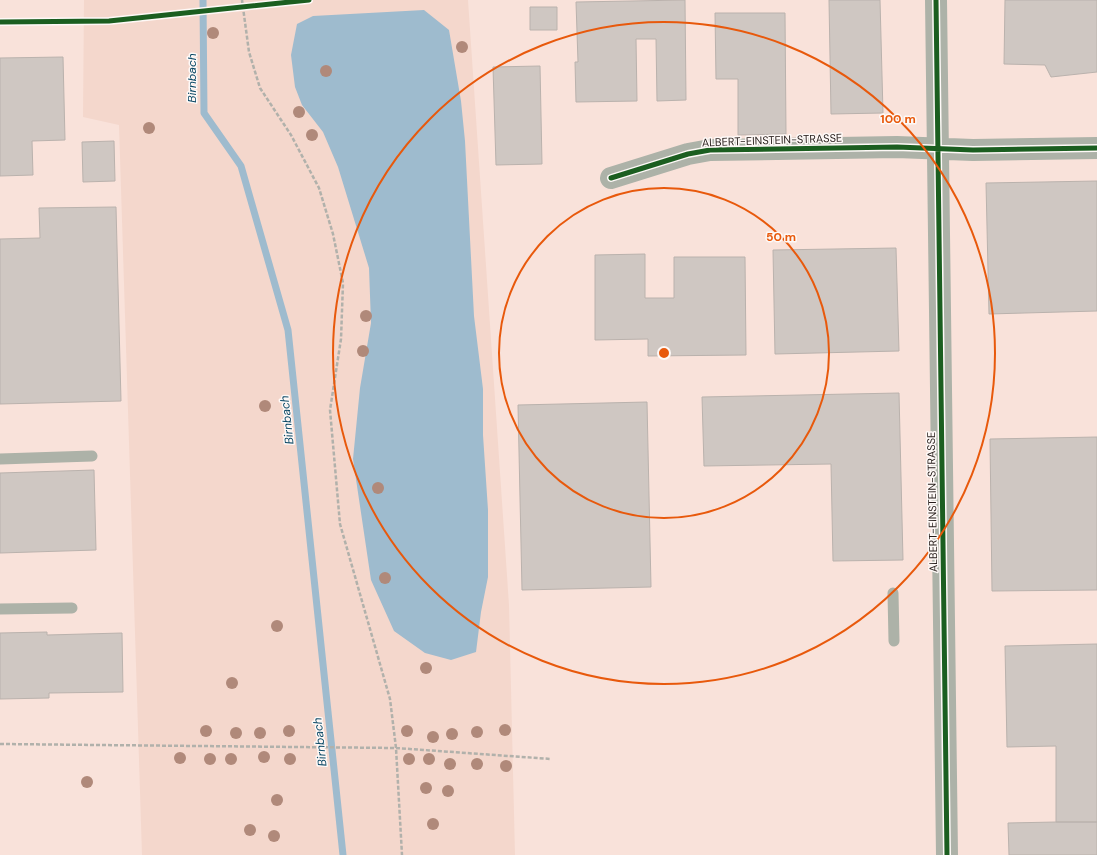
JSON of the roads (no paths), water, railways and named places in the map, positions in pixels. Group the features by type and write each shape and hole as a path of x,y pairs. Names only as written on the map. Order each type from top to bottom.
{"street":[{"name":"ALBERT-EINSTEIN-STRASSE","path":"936,0 946,855"},
{"name":"ALBERT-EINSTEIN-STRASSE","path":"611,178 688,154 710,150 897,147 973,150 1097,148"}],"lane":[{"path":"0,459 92,456"},
{"path":"893,593 894,641"},
{"path":"0,608 72,608"}],"water":[{"path":"424,10 449,30 461,101 465,141 474,316 483,389 483,435 488,510 488,577 481,612 476,652 451,660 425,653 394,631 371,580 353,459 360,388 371,323 369,268 338,167 323,132 302,105 295,87 291,55 297,24 313,16"}],"waterway":[{"name":"Birnbach","path":"203,0 204,113 241,166 288,330 343,855"}]}
